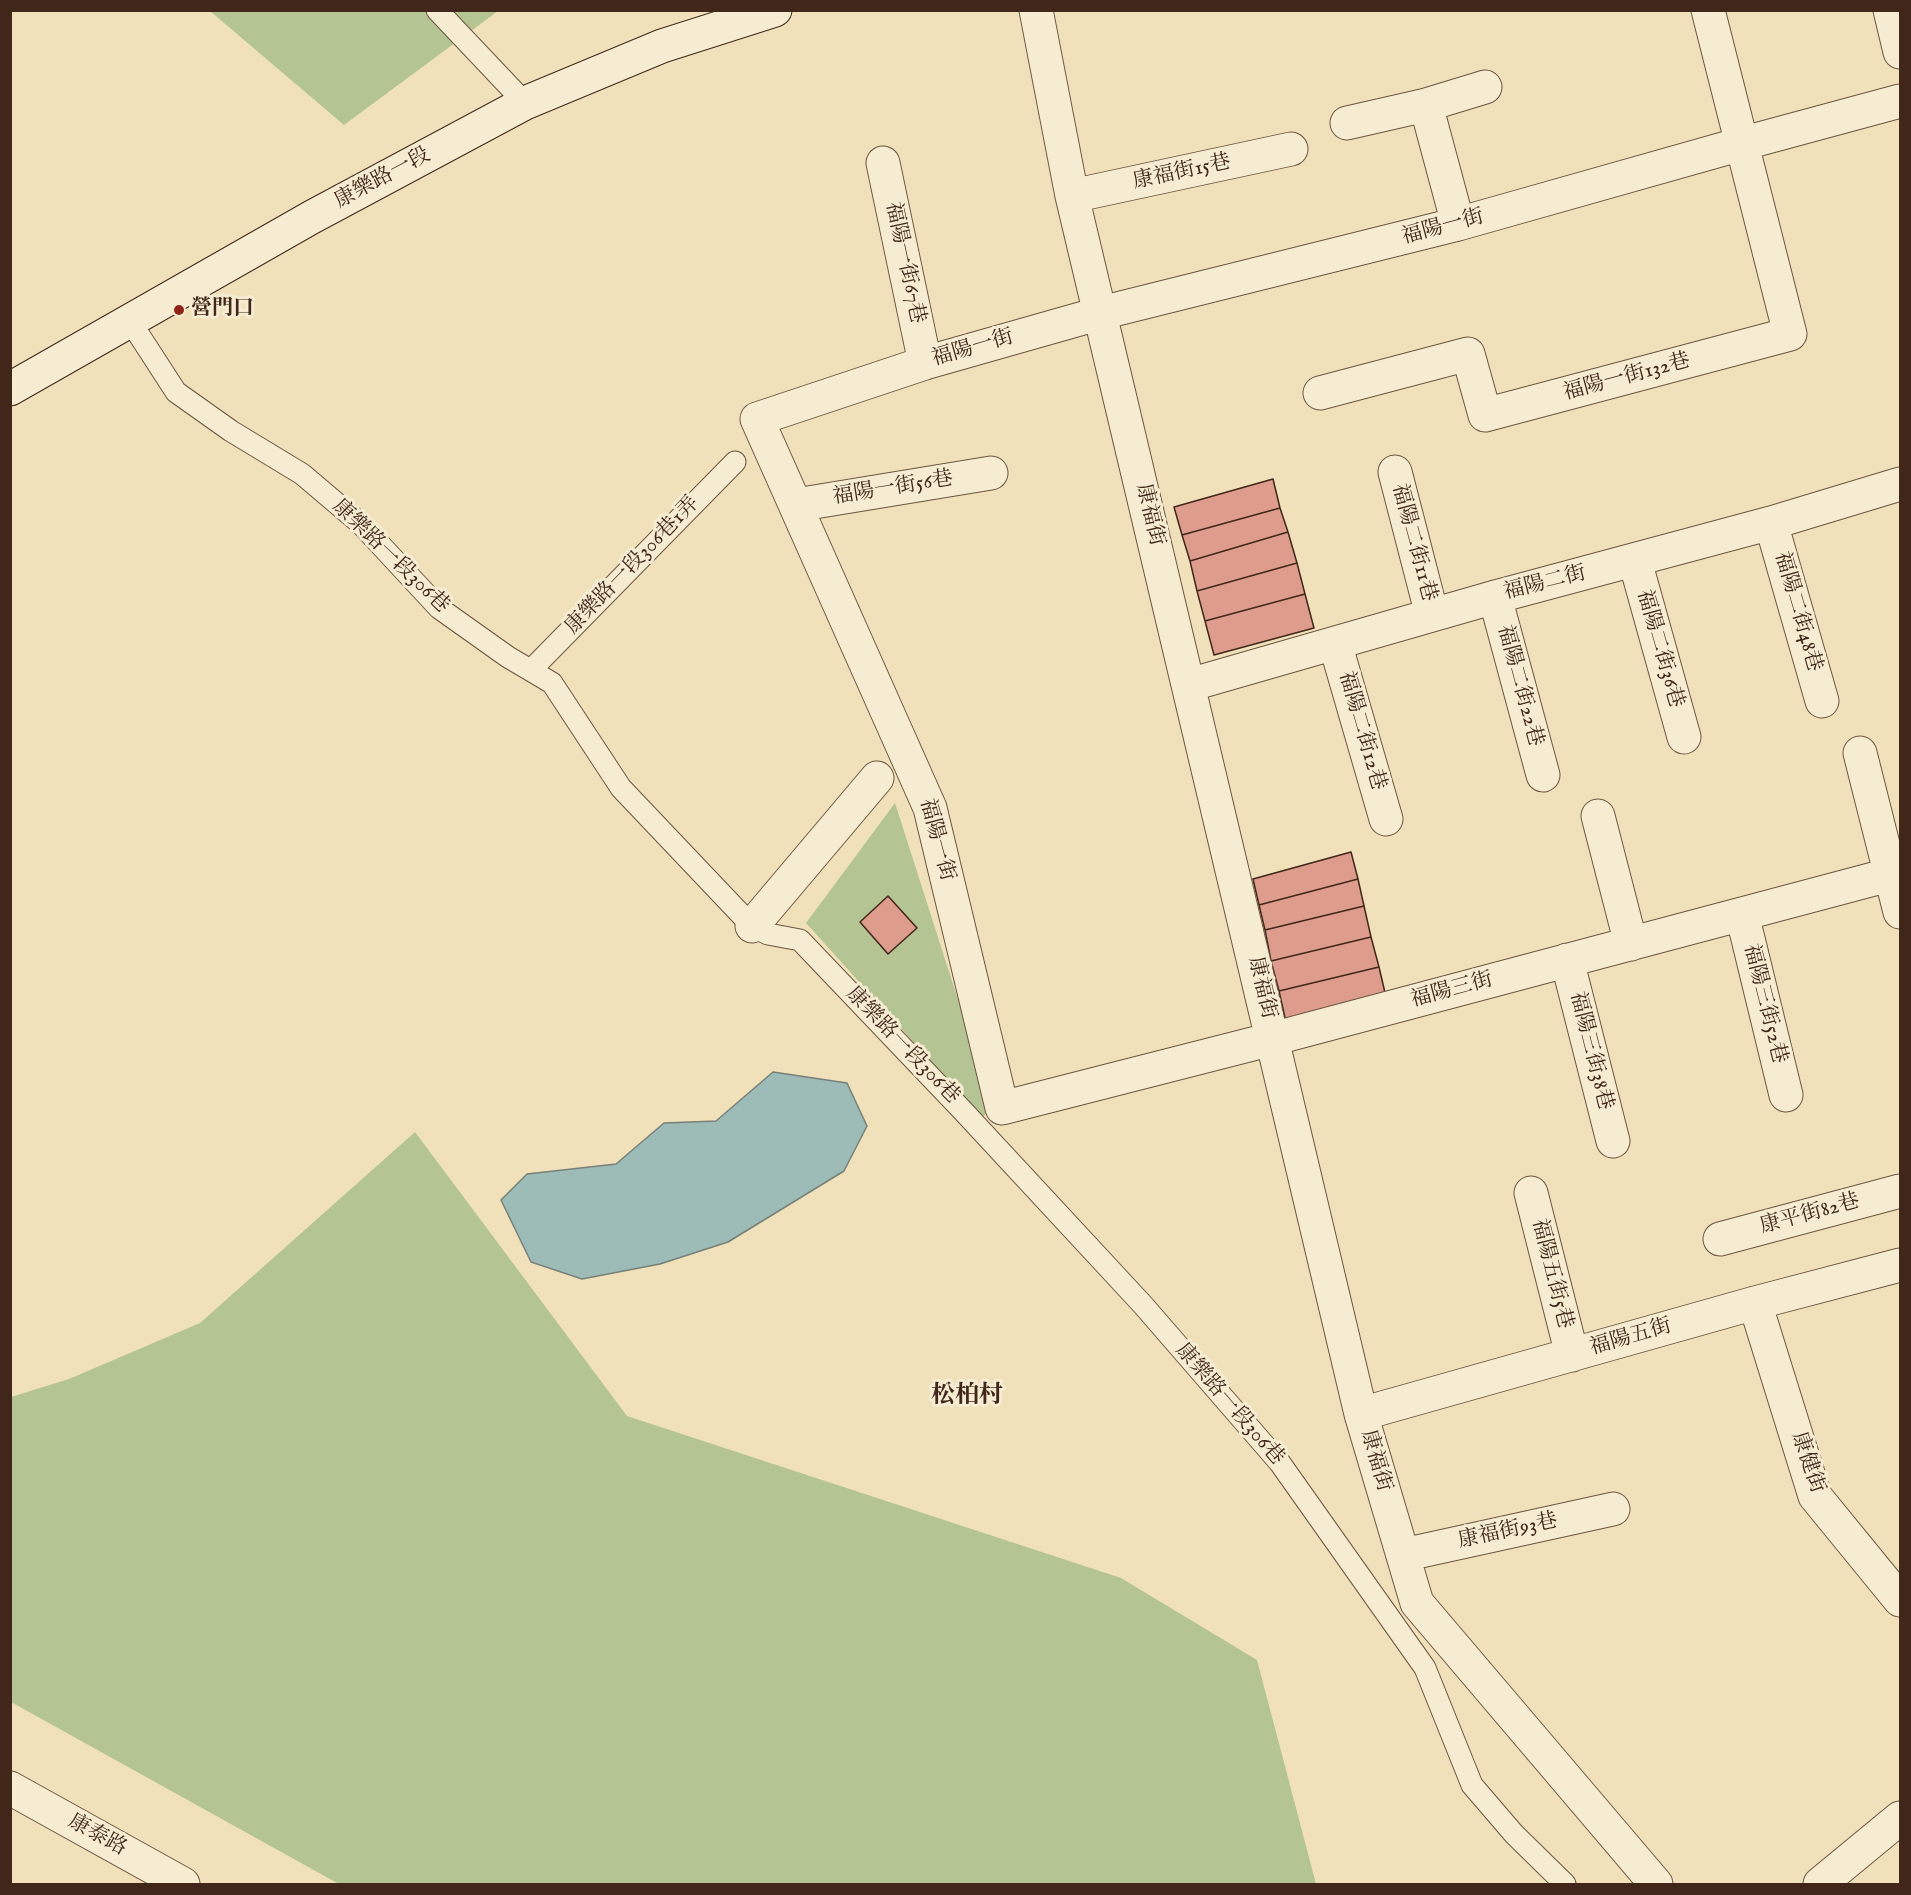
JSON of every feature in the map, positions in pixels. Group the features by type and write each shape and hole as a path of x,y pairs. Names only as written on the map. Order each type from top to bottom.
{"street":[{"name":"康樂路一段","path":"10,389 312,217 525,104 662,46 775,10"},
{"name":"康福街","path":"1036,10 1072,196 1361,1414 1417,1603 1656,1884"},
{"path":"1708,10 1741,144"},
{"path":"1890,10 1900,52"},
{"path":"1347,123 1426,105 1485,87"},
{"name":"福陽一街","path":"1002,1108 930,808 758,419 925,363 1101,313 1458,224 1900,101"},
{"path":"1426,105 1458,224"},
{"name":"福陽一街132巷","path":"1320,393 1468,354 1485,416 1790,334 1741,144"},
{"name":"康福街15巷","path":"1072,196 1292,149"},
{"name":"福陽一街67巷","path":"883,163 925,363"},
{"name":"福陽二街11巷","path":"1395,472 1432,615"},
{"name":"福陽一街56巷","path":"796,505 990,473"},
{"name":"福陽二街","path":"1189,685 1495,597 1771,523 1900,484"},
{"name":"福陽二街48巷","path":"1771,523 1822,701"},
{"name":"福陽二街36巷","path":"1635,561 1684,736"},
{"name":"福陽二街22巷","path":"1495,597 1543,775"},
{"name":"福陽二街12巷","path":"1335,643 1386,819"},
{"path":"1860,753 1896,873 1900,912"},
{"path":"752,926 877,778"},
{"path":"1598,816 1631,944"},
{"name":"福陽三街","path":"1002,1108 1272,1039 1896,873"},
{"name":"福陽三街52巷","path":"1742,914 1786,1095"},
{"name":"福陽三街38巷","path":"1567,960 1613,1141"},
{"name":"康平街82巷","path":"1720,1239 1900,1191"},
{"name":"福陽五街5巷","path":"1531,1193 1572,1355"},
{"name":"福陽五街","path":"1361,1414 1755,1303 1900,1265"},
{"name":"康健街","path":"1755,1303 1815,1496 1900,1597"},
{"name":"康福街93巷","path":"1403,1555 1613,1509"},
{"name":"康泰路","path":"10,1788 183,1884"},
{"path":"1820,1884 1900,1818"}],"lane":[{"path":"437,10 525,104"},
{"name":"康樂路一段306巷","path":"130,321 176,392 231,430 302,474 361,524 439,608 508,657 552,683 621,788 752,926 768,934 800,940 964,1112 1135,1297 1280,1463 1425,1668 1472,1785 1514,1834 1564,1884"},
{"name":"康樂路一段306巷1弄","path":"531,670 735,462"}],"green space":[{"path":"210,11 498,11 344,125"},
{"path":"895,803 992,1106 982,1118 806,923"},
{"path":"415,1132 627,1416 1121,1578 1257,1660 1316,1884 339,1884 11,1702 11,1397 69,1379 200,1323"}],"water":[{"path":"773,1072 847,1083 867,1126 844,1171 728,1242 660,1264 582,1279 531,1262 501,1200 527,1174 616,1164 664,1123 716,1121"}],"building":[{"path":"1273,479 1280,508 1182,535 1174,507"},
{"path":"1280,508 1288,532 1190,561 1182,535"},
{"path":"1288,532 1297,563 1197,591 1190,561"},
{"path":"1297,563 1305,594 1205,621 1197,591"},
{"path":"1305,594 1314,628 1214,655 1205,621"},
{"path":"1351,852 1358,879 1259,905 1253,879"},
{"path":"1358,879 1364,906 1265,930 1259,905"},
{"path":"888,896 917,928 888,954 860,922"},
{"path":"1364,906 1371,937 1271,961 1265,930"},
{"path":"1371,937 1379,967 1279,991 1271,961"},
{"path":"1379,967 1386,997 1286,1022 1279,991"}],"place":[{"name":"營門口","path":"179,310"}],"district":[{"name":"松柏村","path":"967,1397"}]}
